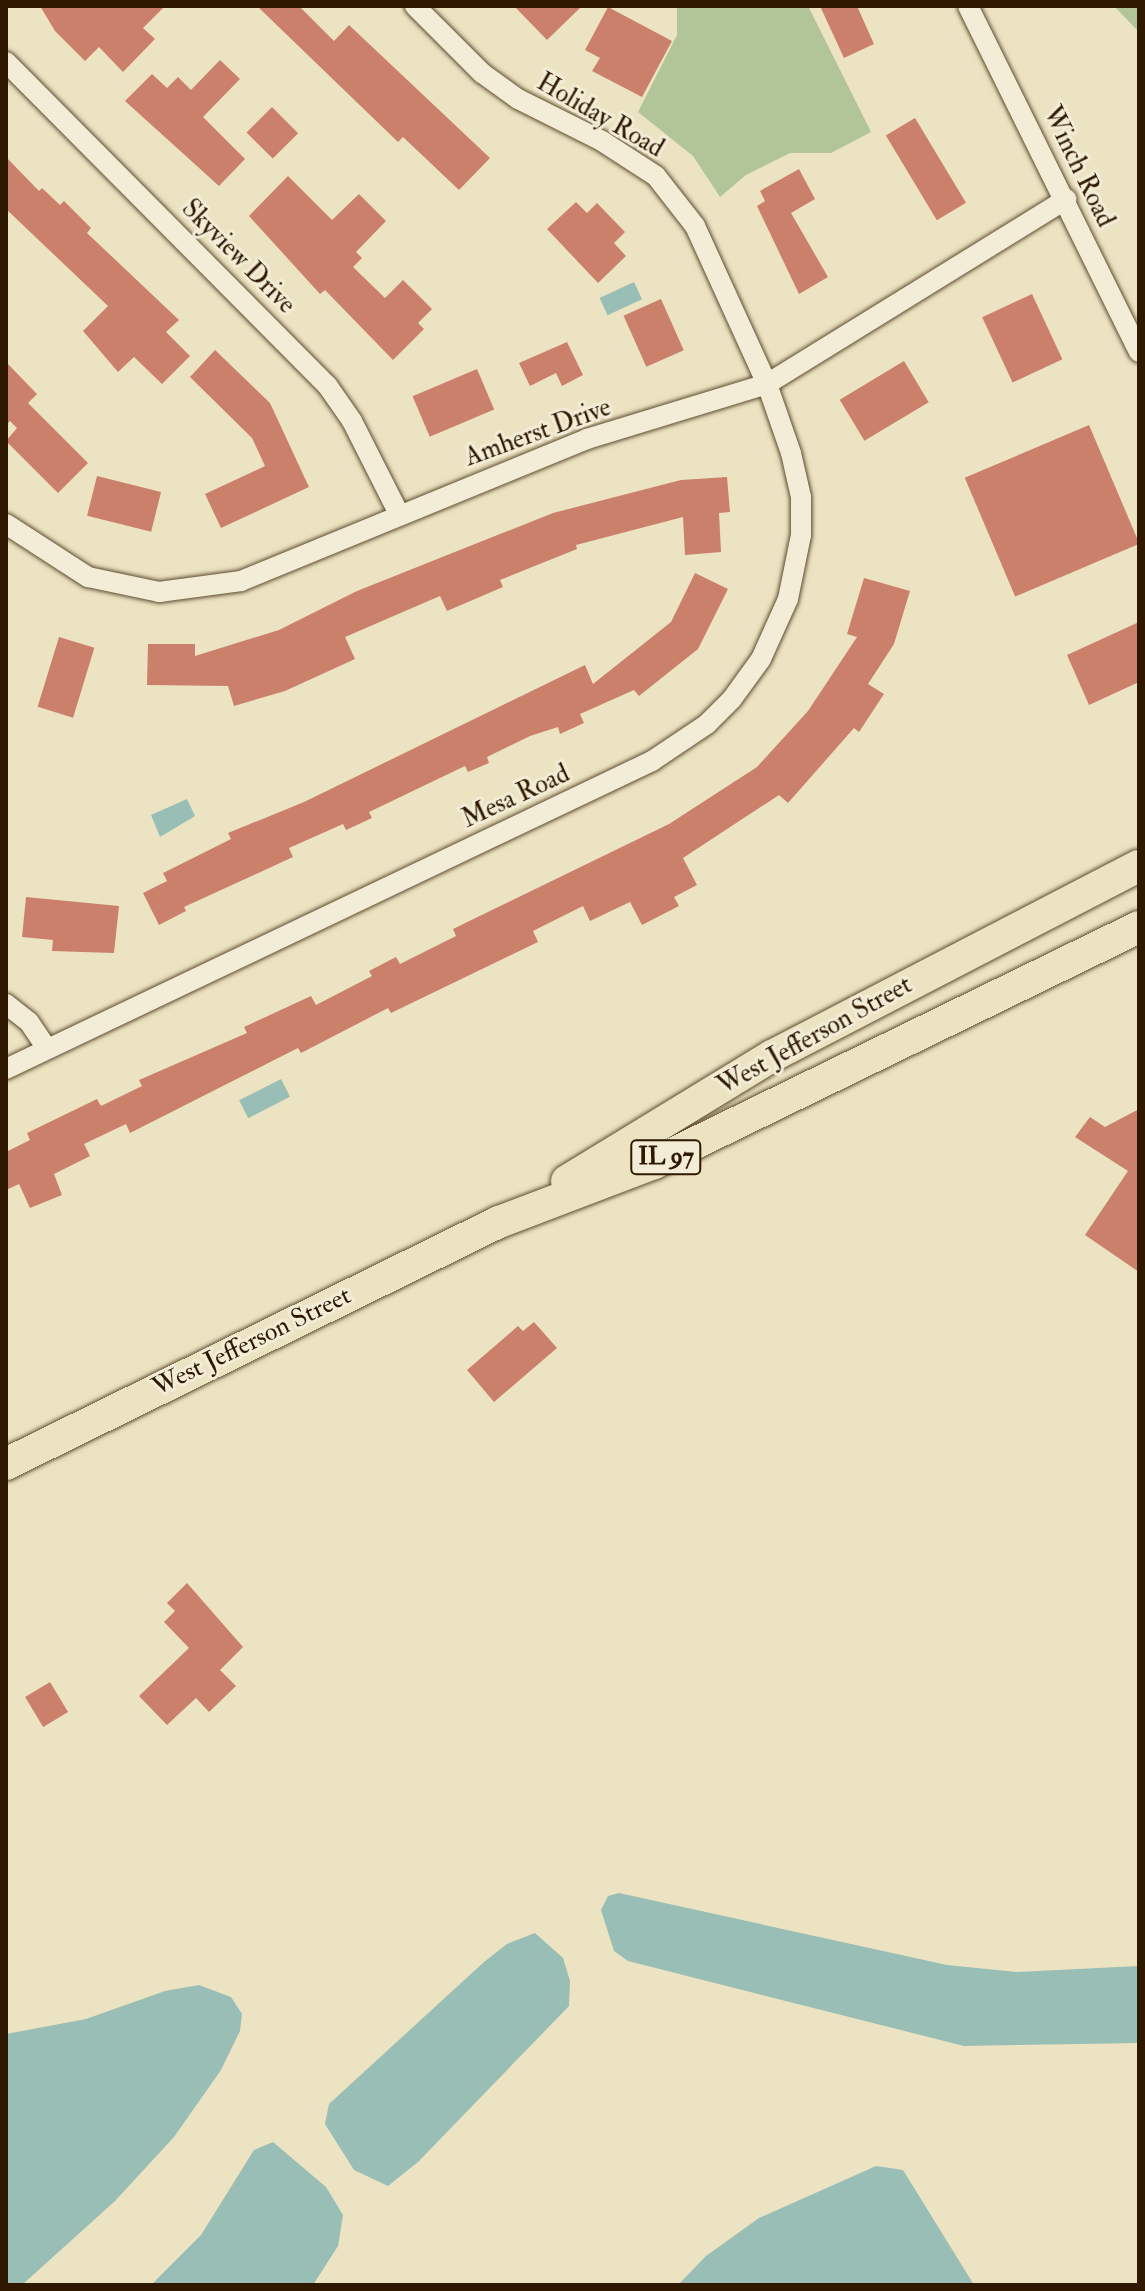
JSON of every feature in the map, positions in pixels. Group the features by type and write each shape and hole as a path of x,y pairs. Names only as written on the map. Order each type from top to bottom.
{"main road":[{"name":"West Jefferson Street","path":"6,1464 499,1222 772,1056 1139,866"},
{"name":"West Jefferson Street","path":"499,1222 654,1163 1139,927"}],"street":[{"name":"Holiday Road","path":"415,6 494,82 558,124 629,157 676,198 695,226 767,384"},
{"name":"Winch Road","path":"968,6 1139,352"},
{"name":"Skyview Drive","path":"6,62 327,385 352,421 400,516"},
{"name":"Amherst Drive","path":"6,524 88,577 159,592 241,581 587,439 767,384 1066,199"},
{"name":"Mesa Road","path":"6,1069 652,761 707,724 761,659 796,568 801,497 767,384"},
{"path":"6,1004 29,1022 47,1049"}],"green space":[{"path":"677,6 808,6 871,132 831,153 790,153 746,175 720,197 693,156 638,112 677,35"},
{"path":"1114,6 1139,6 1139,32"}],"water":[{"path":"634,282 642,299 608,315 600,298"},
{"path":"187,799 195,816 160,837 151,815"},
{"path":"281,1079 290,1097 248,1118 239,1100"},
{"path":"619,1893 947,1965 1017,1972 1139,1966 1139,2043 964,2046 628,1961 614,1951 601,1910 608,1896"},
{"path":"535,1933 563,1958 570,1981 569,2006 418,2162 388,2186 354,2170 325,2124 329,2104 484,1962 507,1944"},
{"path":"199,1985 231,1997 242,2014 240,2031 221,2070 174,2137 115,2201 22,2285 6,2285 6,2034 86,2019 165,1991"},
{"path":"273,2142 326,2187 343,2215 338,2246 313,2285 151,2285 201,2235 254,2150"},
{"path":"876,2166 903,2170 974,2285 678,2285 706,2256 759,2218"}],"building":[{"path":"40,6 165,6 143,28 155,39 123,72 99,47 85,61 55,31"},
{"path":"257,6 299,6 334,41 349,25 490,158 459,190 403,137 398,142"},
{"path":"514,6 582,6 547,40"},
{"path":"820,6 857,6 874,44 844,58"},
{"path":"608,7 672,41 642,97 592,71 600,58 585,50"},
{"path":"220,60 240,79 203,117 245,159 219,186 125,101 152,74 167,88 178,77 191,90"},
{"path":"272,107 298,133 273,159 247,132"},
{"path":"915,118 966,203 937,220 886,136"},
{"path":"6,157 39,191 42,188 60,205 64,201 91,228 87,233 179,320 166,332 190,356 162,384 134,357 118,372 83,331 108,306 6,209"},
{"path":"799,169 815,199 791,213 828,277 799,294 757,206 765,201 760,191"},
{"path":"288,176 332,220 359,194 386,221 356,252 362,258 353,267 385,298 403,280 432,309 418,323 424,329 393,360 325,290 320,294 249,216"},
{"path":"576,202 587,213 597,203 625,232 614,243 626,256 598,283 547,229"},
{"path":"1032,294 1062,359 1013,382 982,317"},
{"path":"661,299 684,350 646,367 624,316"},
{"path":"567,342 583,375 562,386 556,373 530,386 519,363"},
{"path":"215,350 270,403 309,487 221,528 205,494 265,466 252,438 190,377"},
{"path":"904,361 929,402 864,441 840,400"},
{"path":"6,362 37,394 28,403 88,463 58,493 6,441 17,428 10,421 6,425"},
{"path":"477,369 494,410 430,437 413,396"},
{"path":"1089,425 1139,544 1015,596 965,478"},
{"path":"97,476 161,492 151,532 87,516"},
{"path":"727,477 730,512 719,513 721,552 685,555 683,517 576,545 577,549 500,580 503,587 447,611 440,596 345,637 355,659 285,691 234,706 228,686 147,685 148,644 195,644 195,656 279,630 357,591 553,513 681,480"},
{"path":"695,573 728,589 698,649 639,696 634,690 580,714 584,723 560,734 558,727 530,736 487,757 489,763 468,772 465,766 369,812 372,818 346,830 343,824 289,848 293,857 184,907 186,911 159,925 143,893 167,881 163,873 231,839 228,833 304,802 585,665 593,684 671,622"},
{"path":"864,578 910,591 894,644 868,684 884,694 859,732 854,728 788,803 779,795 683,858 697,885 674,897 679,906 642,925 630,902 590,921 583,906 533,931 538,942 391,1013 388,1008 301,1053 298,1048 130,1133 126,1124 84,1144 90,1156 54,1174 62,1195 30,1208 19,1184 6,1190 6,1152 30,1140 27,1133 97,1099 101,1106 142,1086 139,1080 247,1033 244,1027 311,996 316,1005 372,976 369,971 396,957 400,964 456,936 453,929 669,824 757,767 808,711 857,637 847,634"},
{"path":"1139,622 1139,682 1089,705 1067,655"},
{"path":"59,637 94,648 73,718 38,707"},
{"path":"26,897 119,906 114,953 52,951 53,940 22,937"},
{"path":"1139,1109 1139,1272 1085,1235 1128,1171 1075,1137 1090,1117 1105,1127"},
{"path":"534,1322 557,1348 494,1402 467,1370 518,1326 523,1331"},
{"path":"187,1583 243,1647 220,1670 236,1686 209,1712 196,1698 167,1725 139,1696 189,1648 164,1622 175,1611 167,1603"},
{"path":"50,1682 68,1712 43,1727 25,1697"}]}
